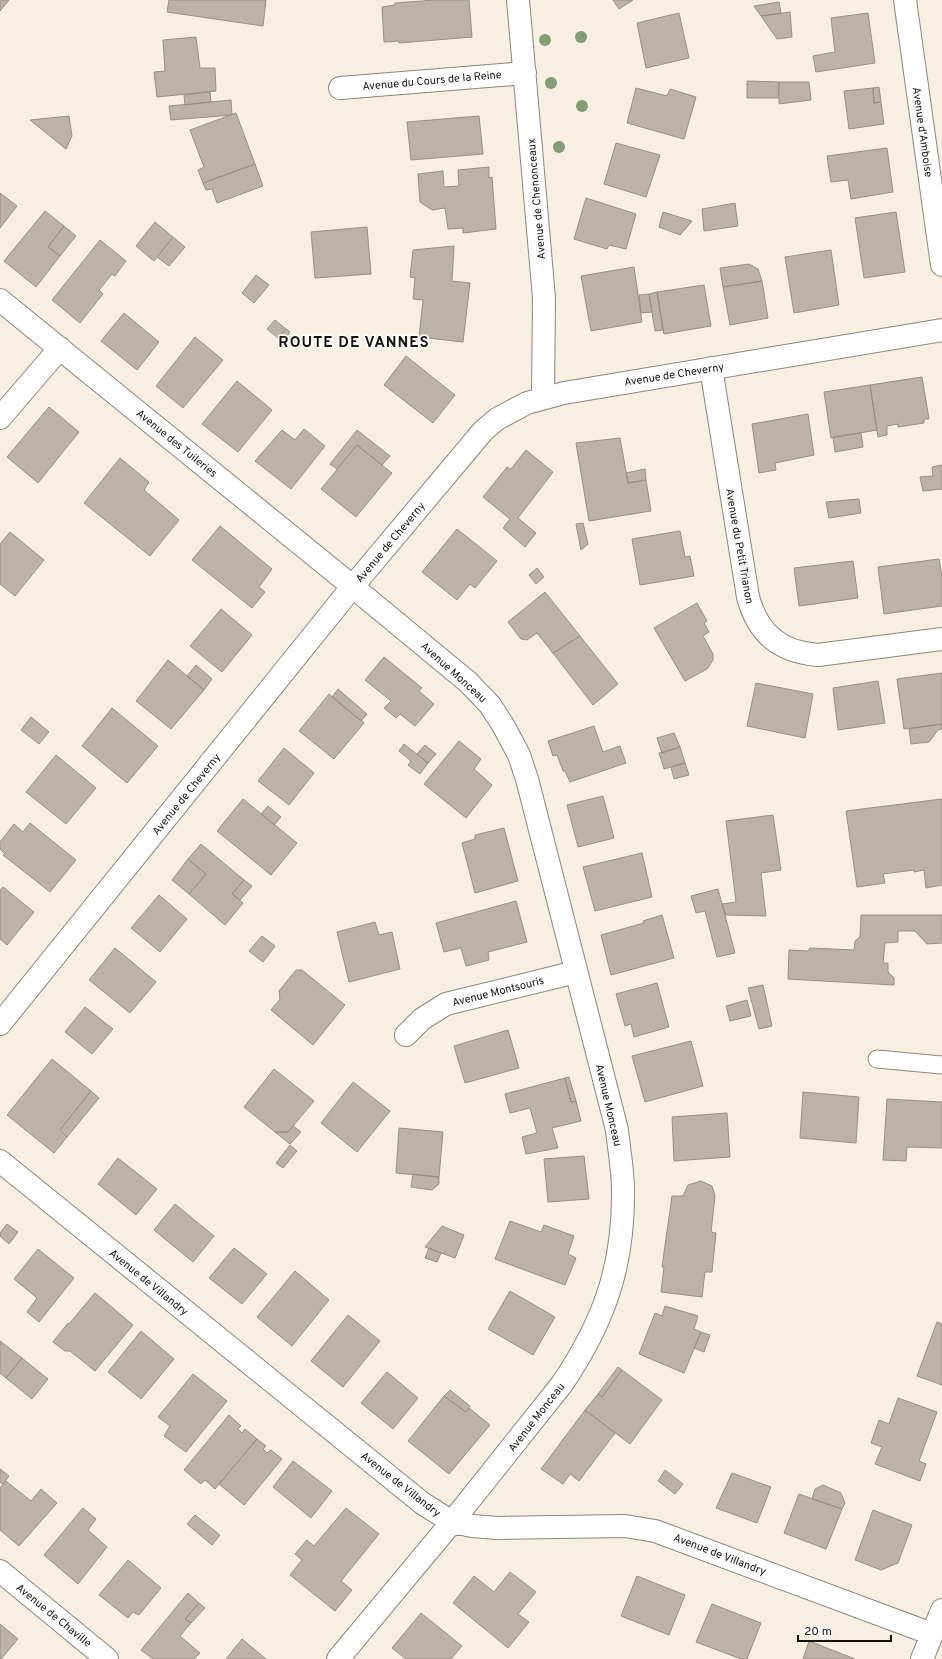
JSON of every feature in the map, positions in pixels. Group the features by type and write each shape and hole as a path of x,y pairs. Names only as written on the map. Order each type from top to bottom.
{"street":[{"name":"Avenue de Chenonceaux","path":"518,0 544,298 543,398"},
{"name":"Avenue d'Amboise","path":"905,0 942,265"},
{"name":"Avenue du Cours de la Reine","path":"340,88 525,73"},
{"name":"Avenue des Tuileries","path":"0,300 353,586"},
{"name":"Avenue de Cheverny","path":"0,1024 353,586 483,431 497,419 527,403 591,387 942,330"},
{"path":"0,418 60,348"},
{"name":"Avenue du Petit Trianon","path":"711,368 748,597 752,613 763,630 785,647 818,655 942,639"},
{"name":"Avenue Monceau","path":"338,1659 452,1522 562,1384 576,1364 602,1312 617,1267 621,1239 623,1195 617,1130 527,779 519,755 490,704 468,682 353,586"},
{"name":"Avenue Montsouris","path":"406,1035 422,1020 446,1004 576,972"},
{"name":"Avenue de Villandry","path":"0,1161 422,1503 452,1522 472,1526 498,1528 625,1526 656,1531 932,1634"},
{"name":"Avenue de Chaville","path":"0,1571 107,1659"},
{"path":"922,1659 942,1610"}],"lane":[{"path":"877,1059 942,1065"}],"building":[{"path":"0,0 9,0 0,11"},
{"path":"169,0 266,0 263,26 167,12"},
{"path":"435,0 469,0 472,37 399,43 399,41 384,42 382,7 395,5 395,3"},
{"path":"613,0 633,0 619,9"},
{"path":"779,2 781,13 761,16 754,6"},
{"path":"790,12 792,37 777,39 761,16"},
{"path":"679,13 689,58 646,68 637,23"},
{"path":"868,13 875,63 816,72 813,56 835,52 831,18"},
{"path":"196,37 200,68 215,68 216,91 157,97 154,72 165,71 163,40"},
{"path":"747,81 779,82 778,98 747,98"},
{"path":"779,82 809,82 811,100 779,104"},
{"path":"879,87 881,102 874,103 873,88"},
{"path":"636,88 667,96 670,89 696,97 684,139 627,123"},
{"path":"873,88 874,103 881,102 884,124 849,129 844,91"},
{"path":"210,92 211,102 185,105 184,95"},
{"path":"231,100 232,115 171,120 169,106"},
{"path":"236,113 255,164 203,183 198,170 204,167 190,130"},
{"path":"69,116 72,136 66,149 30,120"},
{"path":"479,116 483,154 411,160 407,122"},
{"path":"616,143 660,155 646,197 604,184"},
{"path":"887,148 893,192 851,199 848,180 831,182 827,156"},
{"path":"255,164 263,186 217,203 212,189 206,190 203,183"},
{"path":"489,167 489,178 492,177 496,229 463,233 463,228 448,229 445,208 432,210 420,202 418,174 443,171 444,187 459,186 458,170"},
{"path":"0,193 17,206 0,228"},
{"path":"586,198 636,214 626,249 609,245 607,249 574,239"},
{"path":"735,203 738,226 704,231 702,209"},
{"path":"45,211 64,226 48,247 60,256 36,287 4,261"},
{"path":"663,212 692,221 680,235 659,227"},
{"path":"896,212 905,272 864,278 855,218"},
{"path":"155,222 173,237 154,261 136,246"},
{"path":"64,226 76,236 60,256 48,247"},
{"path":"367,227 371,274 315,278 311,232"},
{"path":"173,237 185,247 169,266 157,257"},
{"path":"100,240 126,261 115,276 112,274 99,290 103,294 80,323 52,300"},
{"path":"454,246 452,281 470,283 463,342 419,337 423,300 413,299 415,278 410,277 413,250"},
{"path":"831,250 839,305 794,313 785,257"},
{"path":"749,264 758,269 762,281 723,287 720,268"},
{"path":"634,267 642,322 591,331 581,276"},
{"path":"256,275 269,285 254,303 242,293"},
{"path":"762,281 768,318 730,325 723,287"},
{"path":"704,285 711,326 664,334 657,292"},
{"path":"657,292 663,330 655,331 649,294"},
{"path":"649,294 652,312 641,313 639,295"},
{"path":"124,313 159,342 137,370 101,341"},
{"path":"275,320 286,329 278,338 267,329"},
{"path":"286,329 290,332 283,342 278,338"},
{"path":"195,337 223,360 183,408 156,386"},
{"path":"406,356 455,395 433,423 384,385"},
{"path":"922,377 929,419 924,419 924,423 898,427 898,424 887,426 887,435 878,437 870,385"},
{"path":"237,381 272,410 238,452 202,424"},
{"path":"870,385 877,430 831,438 824,392"},
{"path":"49,407 79,432 38,483 7,457"},
{"path":"808,414 814,455 775,463 776,470 759,473 752,424"},
{"path":"304,429 325,446 291,489 255,461 282,430 295,440"},
{"path":"357,430 390,456 382,465 357,445 337,469 330,464"},
{"path":"861,433 863,447 835,452 833,437"},
{"path":"620,438 628,483 646,480 651,511 589,521 576,443"},
{"path":"357,445 392,473 356,517 321,489"},
{"path":"526,450 553,472 518,518 536,533 525,547 503,528 510,519 483,497 507,467 511,469"},
{"path":"120,458 149,482 144,490 179,520 150,556 84,503"},
{"path":"942,465 942,489 923,491 920,477 933,476 932,467"},
{"path":"645,469 646,480 628,483 626,473"},
{"path":"859,499 861,513 829,518 826,502"},
{"path":"583,523 588,544 581,550 576,524"},
{"path":"220,526 272,569 259,587 265,592 252,608 192,560"},
{"path":"457,529 497,561 475,588 470,584 457,600 422,572"},
{"path":"680,531 685,557 690,556 694,576 640,585 632,539"},
{"path":"10,532 44,560 15,596 0,584 0,544"},
{"path":"939,559 942,576 942,606 884,614 878,567"},
{"path":"853,561 858,598 799,606 794,568"},
{"path":"537,568 544,577 536,584 529,575"},
{"path":"545,592 580,636 553,653 537,633 527,640 521,639 508,622"},
{"path":"697,603 707,621 704,623 709,632 703,636 713,654 713,660 707,669 685,681 654,628"},
{"path":"221,609 252,635 222,672 190,646"},
{"path":"580,636 618,684 593,705 553,653"},
{"path":"384,657 422,688 419,691 434,704 415,726 400,714 396,718 384,708 391,701 365,680"},
{"path":"168,660 204,690 171,729 136,701"},
{"path":"196,665 212,679 204,690 187,676"},
{"path":"942,673 942,724 904,729 897,679"},
{"path":"878,681 885,723 838,730 833,688"},
{"path":"756,683 813,694 805,738 747,726"},
{"path":"338,689 367,714 361,721 332,697"},
{"path":"329,694 364,723 334,759 299,731"},
{"path":"112,708 158,746 127,783 82,746"},
{"path":"31,717 49,732 39,744 21,730"},
{"path":"942,724 942,729 938,730 929,742 911,744 909,729"},
{"path":"594,726 603,752 620,746 626,763 570,782 565,771 563,771 557,755 553,756 548,741"},
{"path":"674,733 680,747 662,753 657,738"},
{"path":"459,741 481,759 474,769 492,785 466,818 424,784"},
{"path":"404,744 428,763 420,774 408,765 411,761 399,751"},
{"path":"425,745 436,754 428,763 417,754"},
{"path":"680,747 685,763 664,769 659,753"},
{"path":"284,748 314,773 289,805 258,781"},
{"path":"56,755 96,788 66,824 26,792"},
{"path":"685,763 689,775 674,779 671,767"},
{"path":"603,796 614,838 578,847 567,805"},
{"path":"243,799 297,843 271,875 217,831"},
{"path":"942,799 942,885 926,888 924,870 914,872 914,870 883,874 885,883 857,887 846,811"},
{"path":"268,806 281,817 274,825 261,814"},
{"path":"773,815 781,870 761,873 766,916 726,915 722,904 736,902 726,821"},
{"path":"30,823 76,860 50,892 3,855 5,854 0,849 0,842 14,824 23,832"},
{"path":"504,828 518,881 475,893 462,843 475,839 475,835"},
{"path":"201,844 244,880 232,894 243,903 225,925 189,894 206,874 188,859"},
{"path":"642,853 652,897 595,911 583,867"},
{"path":"188,859 206,874 189,894 172,880"},
{"path":"244,880 252,886 240,900 232,894"},
{"path":"3,887 34,912 7,945 0,939 0,890"},
{"path":"718,889 735,953 717,957 705,911 696,913 691,896"},
{"path":"159,895 187,919 160,952 131,928"},
{"path":"516,901 527,942 488,952 489,960 466,966 461,948 444,952 436,923"},
{"path":"662,915 674,958 611,975 601,935 644,923 643,921"},
{"path":"861,915 942,915 942,943 927,944 915,931 898,931 898,942 885,943 883,963 888,963 888,972 894,978 894,985 788,979 789,950 808,951 810,948 854,950 855,941 860,937"},
{"path":"375,922 379,935 392,932 400,969 349,982 337,932"},
{"path":"262,936 275,946 263,962 249,951"},
{"path":"115,948 156,982 130,1013 89,980"},
{"path":"296,970 302,970 345,1005 313,1045 271,1010 280,999 279,991"},
{"path":"657,983 669,1027 634,1037 631,1024 625,1026 616,994"},
{"path":"763,985 772,1026 759,1029 748,988"},
{"path":"747,1000 751,1016 730,1021 726,1006"},
{"path":"85,1007 113,1029 92,1054 65,1032"},
{"path":"508,1030 519,1068 465,1083 454,1046"},
{"path":"691,1041 703,1086 645,1102 632,1056"},
{"path":"52,1059 91,1091 60,1130 67,1137 54,1153 7,1115"},
{"path":"274,1069 314,1101 288,1132 275,1132 244,1107"},
{"path":"569,1077 576,1101 571,1102 565,1078"},
{"path":"565,1078 571,1102 576,1101 581,1121 552,1128 558,1148 526,1154 522,1137 537,1133 530,1108 510,1113 505,1094"},
{"path":"353,1082 390,1111 357,1152 321,1123"},
{"path":"91,1091 99,1098 67,1137 60,1130"},
{"path":"803,1092 859,1097 856,1143 800,1138"},
{"path":"887,1099 942,1102 942,1148 907,1147 906,1161 883,1160"},
{"path":"727,1113 730,1157 674,1161 672,1117"},
{"path":"293,1126 301,1132 290,1144 275,1132 288,1132"},
{"path":"399,1128 443,1132 439,1177 396,1173"},
{"path":"290,1145 297,1151 283,1168 276,1163"},
{"path":"584,1156 589,1199 548,1202 544,1159"},
{"path":"118,1158 157,1189 136,1215 98,1184"},
{"path":"413,1174 439,1177 439,1184 432,1190 411,1187"},
{"path":"701,1181 712,1186 715,1196 711,1232 716,1233 712,1272 705,1272 702,1297 661,1292 664,1267 662,1267 672,1196 683,1196 688,1185"},
{"path":"175,1204 214,1236 193,1262 154,1230"},
{"path":"510,1221 541,1232 544,1225 574,1236 568,1254 576,1258 565,1285 495,1259"},
{"path":"7,1224 18,1232 9,1244 0,1236 0,1233"},
{"path":"442,1226 464,1235 455,1258 425,1247"},
{"path":"234,1248 267,1274 242,1304 209,1278"},
{"path":"429,1248 441,1253 437,1262 425,1258"},
{"path":"38,1249 74,1278 39,1322 27,1312 37,1298 14,1279"},
{"path":"295,1271 329,1300 292,1346 257,1317"},
{"path":"510,1291 555,1317 533,1355 488,1329"},
{"path":"95,1293 133,1325 95,1371 70,1351 65,1351 53,1342"},
{"path":"665,1306 698,1316 694,1329 701,1332 684,1373 639,1354 655,1313 662,1316"},
{"path":"348,1315 380,1341 343,1387 311,1361"},
{"path":"937,1322 942,1324 942,1385 917,1376"},
{"path":"141,1331 174,1359 141,1399 108,1372"},
{"path":"701,1332 710,1335 704,1352 694,1348"},
{"path":"0,1341 22,1358 6,1378 0,1373"},
{"path":"22,1358 48,1379 32,1399 6,1378"},
{"path":"618,1367 622,1370 602,1397 598,1394"},
{"path":"622,1370 662,1400 630,1444 585,1410 598,1394 602,1397"},
{"path":"387,1372 418,1398 393,1429 361,1403"},
{"path":"193,1374 227,1401 186,1452 164,1436 170,1426 158,1417"},
{"path":"450,1390 470,1406 466,1412 444,1396"},
{"path":"444,1396 466,1412 469,1408 490,1425 449,1474 408,1441"},
{"path":"898,1398 937,1412 919,1461 926,1464 920,1481 875,1464 882,1447 871,1443 879,1420 889,1424"},
{"path":"585,1410 615,1433 579,1481 570,1474 563,1484 541,1469"},
{"path":"229,1415 241,1426 238,1429 242,1433 245,1429 257,1439 215,1489 205,1480 201,1484 184,1470"},
{"path":"257,1439 266,1446 263,1449 267,1453 271,1450 282,1459 244,1505 219,1484"},
{"path":"293,1461 332,1491 311,1518 273,1487"},
{"path":"0,1469 9,1476 3,1484 0,1482"},
{"path":"665,1470 683,1484 675,1494 658,1481"},
{"path":"732,1473 771,1487 757,1523 716,1508"},
{"path":"6,1481 31,1501 41,1489 57,1503 19,1546 0,1530 0,1488"},
{"path":"823,1485 841,1493 845,1503 842,1509 812,1499 815,1489"},
{"path":"799,1494 842,1509 826,1549 784,1533"},
{"path":"83,1508 96,1519 88,1530 107,1547 78,1584 44,1555"},
{"path":"346,1508 379,1534 341,1581 352,1590 335,1611 290,1575 302,1560 295,1554 307,1540 314,1546"},
{"path":"873,1510 912,1525 898,1563 881,1570 855,1560"},
{"path":"195,1515 220,1535 212,1545 187,1524"},
{"path":"128,1560 161,1588 139,1615 133,1612 128,1618 99,1595"},
{"path":"510,1572 536,1592 518,1614 529,1622 508,1648 453,1603 474,1576 494,1592"},
{"path":"637,1576 685,1595 669,1635 621,1616"},
{"path":"188,1593 199,1603 185,1619 191,1623 180,1636 200,1653 194,1659 153,1659 141,1650"},
{"path":"199,1603 205,1608 191,1623 185,1619"},
{"path":"712,1604 761,1623 747,1659 741,1659 696,1642"},
{"path":"421,1613 462,1646 451,1659 406,1659 392,1648"},
{"path":"0,1624 18,1639 1,1659 0,1659"},
{"path":"242,1639 266,1659 226,1659"},
{"path":"809,1641 855,1659 803,1659"}],"district":[{"name":"ROUTE DE VANNES","path":"354,342"}]}
